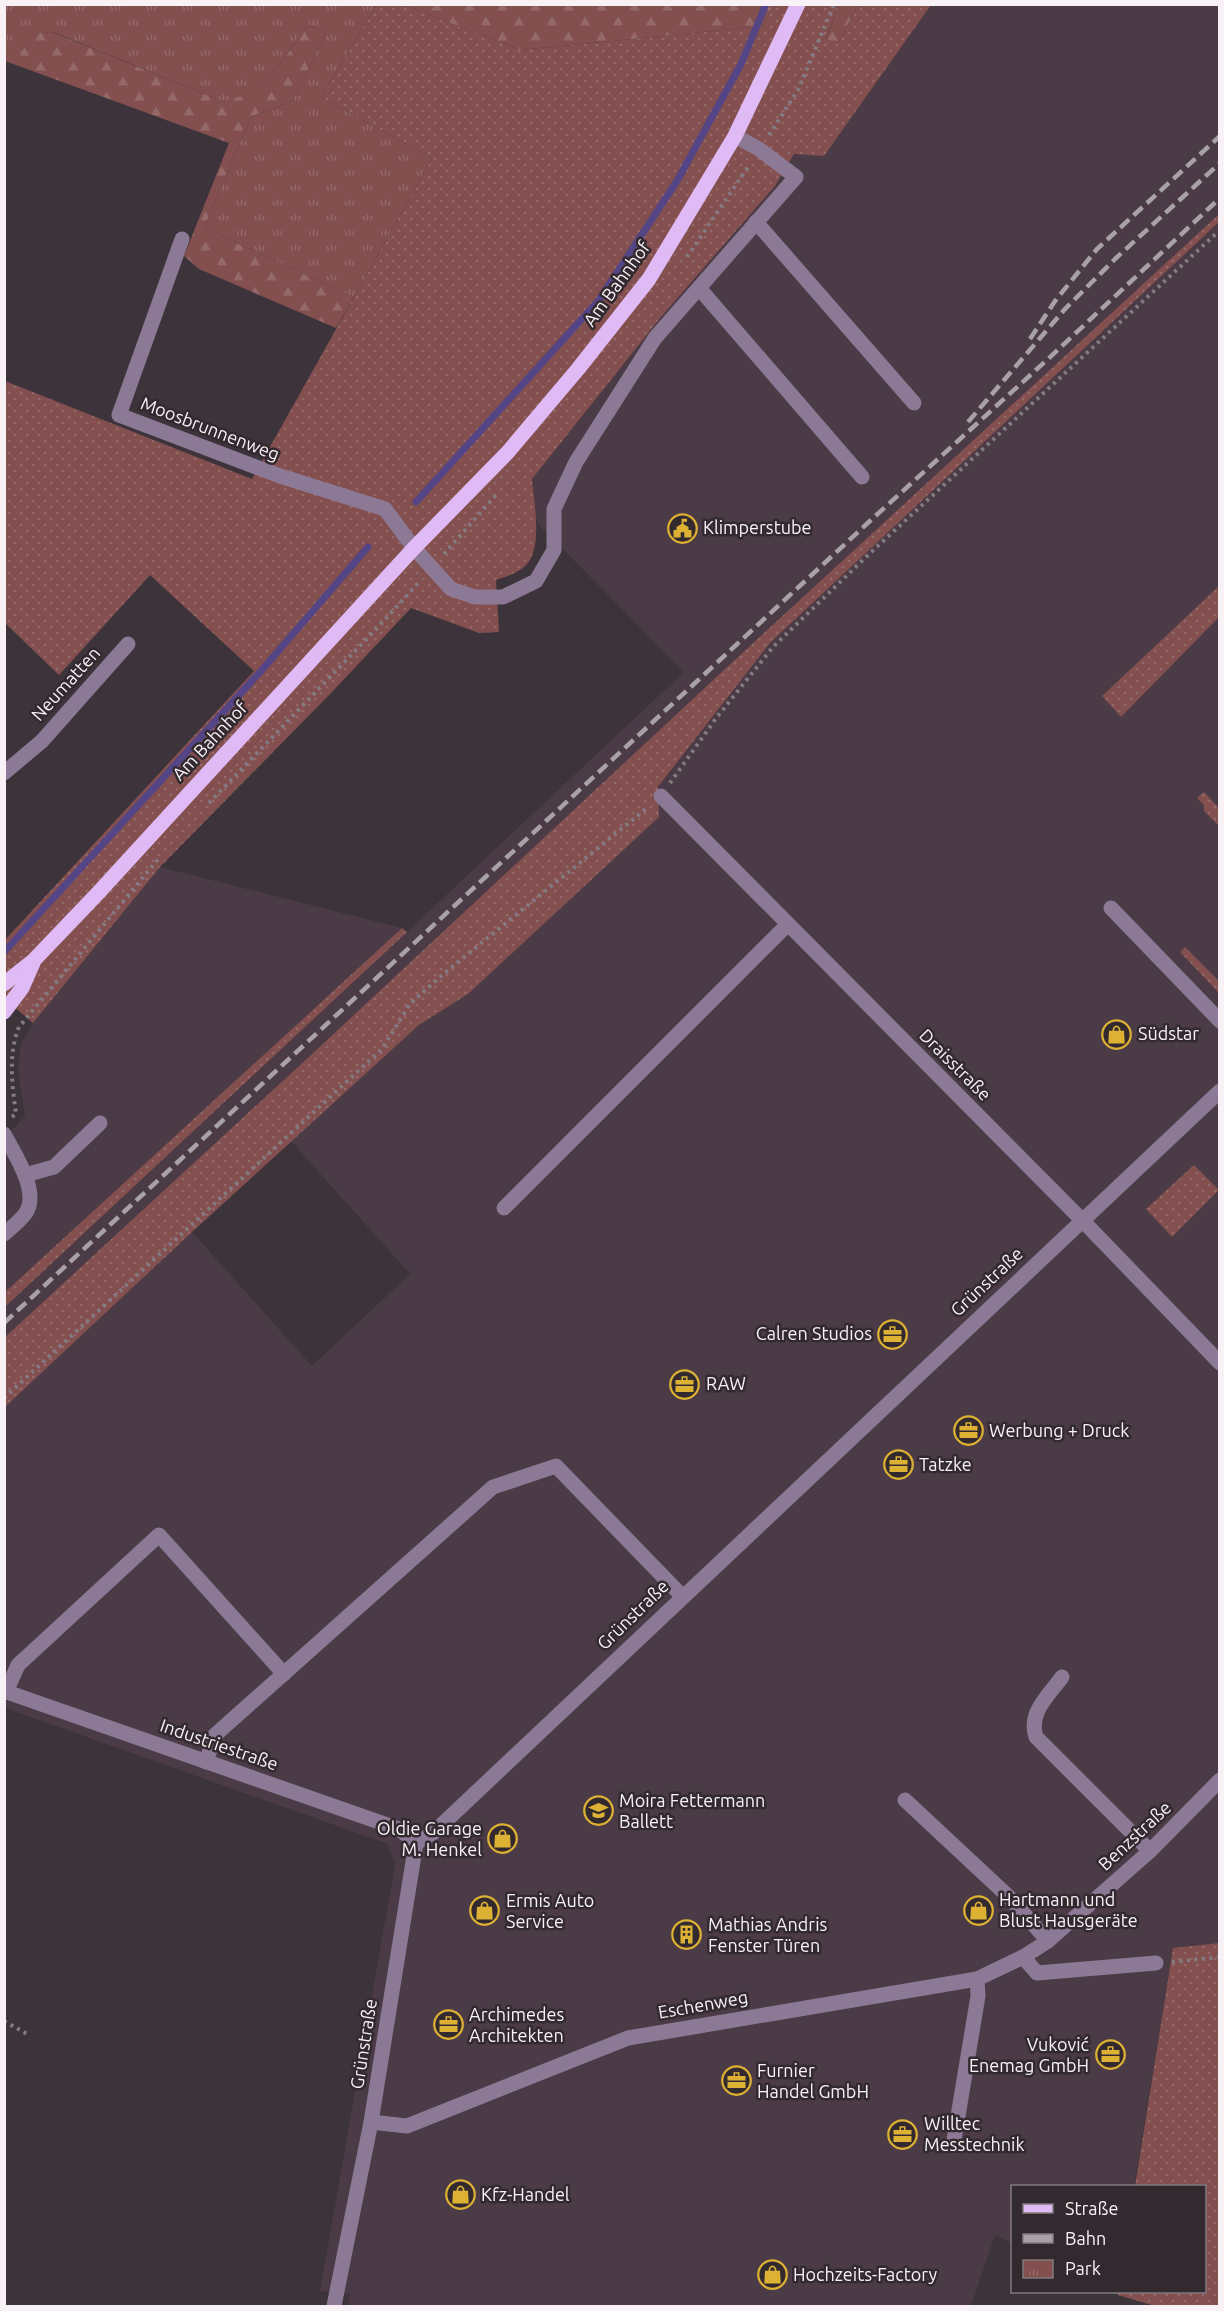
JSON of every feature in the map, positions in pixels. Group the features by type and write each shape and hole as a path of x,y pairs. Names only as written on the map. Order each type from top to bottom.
{"main road":[{"name":"Am Bahnhof","path":"4,984 34,960 414,548 508,452 578,369 649,279 735,136 798,4"},
{"name":"Am Bahnhof","path":"4,1012 22,988 34,960"}],"street":[{"path":"414,548 451,589 475,597 502,597 536,581 554,550 554,509 576,462 655,338 796,177 735,136"},
{"path":"756,222 914,403"},
{"name":"Moosbrunnenweg","path":"182,239 119,415 280,476 384,509 414,548"},
{"path":"699,288 862,477"},
{"name":"Neumatten","path":"4,773 42,741 128,644"},
{"name":"Draisstraße","path":"661,796 1082,1220 1220,1363"},
{"path":"1111,908 1220,1021"},
{"path":"504,1208 787,925"},
{"name":"Grünstraße","path":"334,2307 371,2122 416,1843 433,1833 1220,1091"},
{"path":"25,1175 54,1167 100,1123"},
{"path":"4,1134 11,1156 25,1175 30,1195 27,1212 4,1234"},
{"path":"206,1762 215,1735 493,1487 556,1466 682,1596"},
{"path":"5,1692 18,1665 159,1535 284,1674"},
{"path":"1062,1677 1037,1709 1032,1726 1036,1737 1150,1851"},
{"name":"Industriestraße","path":"5,1692 399,1829 416,1843"},
{"name":"Benzstraße","path":"1048,1941 1150,1851 1220,1780"},
{"path":"904,1800 1010,1898 1048,1941"},
{"name":"Eschenweg","path":"371,2122 406,2126 628,2038 977,1978 1023,1957 1048,1941"},
{"path":"1023,1957 1037,1973 1156,1964"},
{"path":"952,2146 978,1996 977,1978"}],"path":[{"path":"686,258 707,230 798,90 834,4"},
{"path":"4,1398 382,1049 410,1004 661,796 717,717 773,647 867,556 1220,230"},
{"path":"209,804 380,625 501,489"},
{"path":"10,1119 15,1114 13,1041 20,1027 163,854"},
{"path":"1156,1964 1220,1957"},
{"path":"4,2021 28,2035"}],"shaded area":[{"path":"931,5 1219,5 1219,214 5,1337 5,1307 684,672 537,523 532,479 661,317 775,186 794,154 824,155"},
{"path":"1219,222 1220,1943 1173,1948 1134,2185 1011,2185 1011,2243 995,2235 971,2306 348,2306 350,2294 320,2291 395,1865 388,1844 5,1708 5,1407 192,1232 312,1366 410,1274 291,1141 419,1025 468,994 658,788 770,643"},
{"path":"160,867 402,928 5,1292 5,1137 25,1116 18,1070 21,1044 33,1023"}],"green space":[{"path":"5,4 376,5 321,97 432,158 354,297 204,228 251,117 293,101 326,33 308,25 265,85 244,96 222,101 53,32 31,34 17,62 6,58 5,60"},
{"path":"774,4 839,5 826,38 838,43 858,5 931,5 824,156 794,154 775,186 661,317 532,479 536,519 534,550 525,566 496,580 499,632 479,633 411,608 160,867 33,1023 5,999 4,941 254,671 150,575 59,675 5,623 5,381 252,479 432,158 321,97 376,5 403,5 521,50 763,26"},
{"path":"774,4 763,26 521,50 403,5"},
{"path":"839,5 858,5 838,43 826,39"},
{"path":"308,25 326,33 293,101 251,117 204,228 354,297 336,328 199,269 184,256 229,143 5,61 4,36 52,32 222,101 265,85"},
{"path":"1219,214 1219,222 770,643 658,787 659,817 468,994 419,1025 192,1232 5,1407 5,1337"},
{"path":"1219,586 1219,617 1121,717 1102,696"},
{"path":"1204,792 1219,808 1219,826 1204,811 1204,805 1197,798"},
{"path":"402,928 407,932 5,1307 5,1292"},
{"path":"1185,947 1219,981 1219,993 1180,952"},
{"path":"1194,1165 1219,1190 1172,1237 1146,1209"},
{"path":"1219,1943 1219,2306 1155,2306 1118,2295 1118,2293 1206,2293 1206,2185 1135,2185 1173,1948"}],"waterway":[{"path":"416,502 599,300 677,181 741,64 766,4"},
{"path":"4,952 261,671 368,547"}],"railway":[{"path":"1030,339 1055,301 1097,249 1220,136"},
{"path":"968,422 1065,309 1115,259 1220,163"},
{"path":"4,1323 1220,198"}],"place":[{"name":"Klimperstube","path":"682,528"},
{"name":"Südstar","path":"1117,1034"},
{"name":"Calren Studios","path":"893,1334"},
{"name":"RAW","path":"685,1384"},
{"name":"Werbung + Druck","path":"968,1431"},
{"name":"Tatzke","path":"898,1465"},
{"name":"Moira Fettermann Ballett","path":"598,1811"},
{"name":"Oldie Garage M. Henkel","path":"503,1839"},
{"name":"Hartmann und Blust Hausgeräte","path":"978,1910"},
{"name":"Ermis Auto Service","path":"485,1911"},
{"name":"Mathias Andris Fenster Türen","path":"687,1935"},
{"name":"Archimedes Architekten","path":"448,2025"},
{"name":"Vuković Enemag GmbH","path":"1110,2055"},
{"name":"Furnier Handel GmbH","path":"736,2081"},
{"name":"Willtec Messtechnik","path":"903,2134"},
{"name":"Kfz-Handel","path":"460,2195"},
{"name":"Hochzeits-Factory","path":"772,2275"}]}
